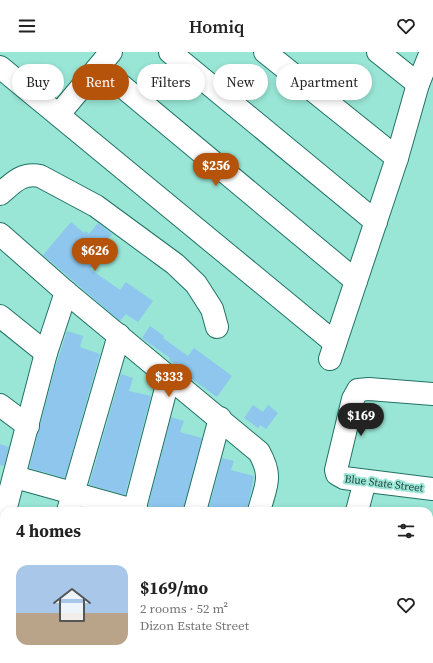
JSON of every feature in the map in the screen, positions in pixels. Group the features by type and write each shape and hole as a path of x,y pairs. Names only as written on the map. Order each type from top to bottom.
{"street":[{"path":"170,52 376,222"},
{"path":"265,52 397,158"},
{"path":"378,52 418,84"},
{"path":"0,67 59,114 332,351 397,158 418,84 431,52"},
{"path":"59,114 105,60 356,281"},
{"path":"0,194 20,177 31,174 40,176 96,206 175,264 196,284 212,309 217,327"},
{"path":"0,234 66,292 220,418 259,452 266,464 269,476 260,507"},
{"path":"6,507 46,353 66,292"},
{"path":"0,316 46,353"},
{"path":"71,502 119,335"},
{"path":"136,507 169,377"},
{"name":"Blue State Street","path":"432,492 344,478 337,474 337,466 353,399 358,390 369,389 433,394"},
{"path":"0,405 28,426"},
{"path":"196,507 220,418"},
{"path":"15,477 71,502 107,507"},
{"path":"358,507 365,481"}],"building":[{"path":"71,222 84,233 86,231 89,234 98,223 112,234 95,255 99,258 90,269 120,290 126,282 153,301 138,322 126,314 120,321 43,255"},
{"path":"150,326 164,336 163,338 188,356 194,348 232,376 217,397 182,372 179,369 180,368 169,360 170,358 142,338"},
{"path":"67,331 83,336 80,347 100,354 65,478 29,468 54,371"},
{"path":"121,374 133,378 129,391 151,396 125,495 89,485"},
{"path":"253,405 263,412 268,405 278,413 266,429 260,425 258,428 244,418"},
{"path":"171,417 184,421 180,432 202,438 184,507 148,506"},
{"path":"0,444 9,447 4,466 0,465"},
{"path":"222,458 234,461 231,470 254,476 248,507 209,507"}]}
